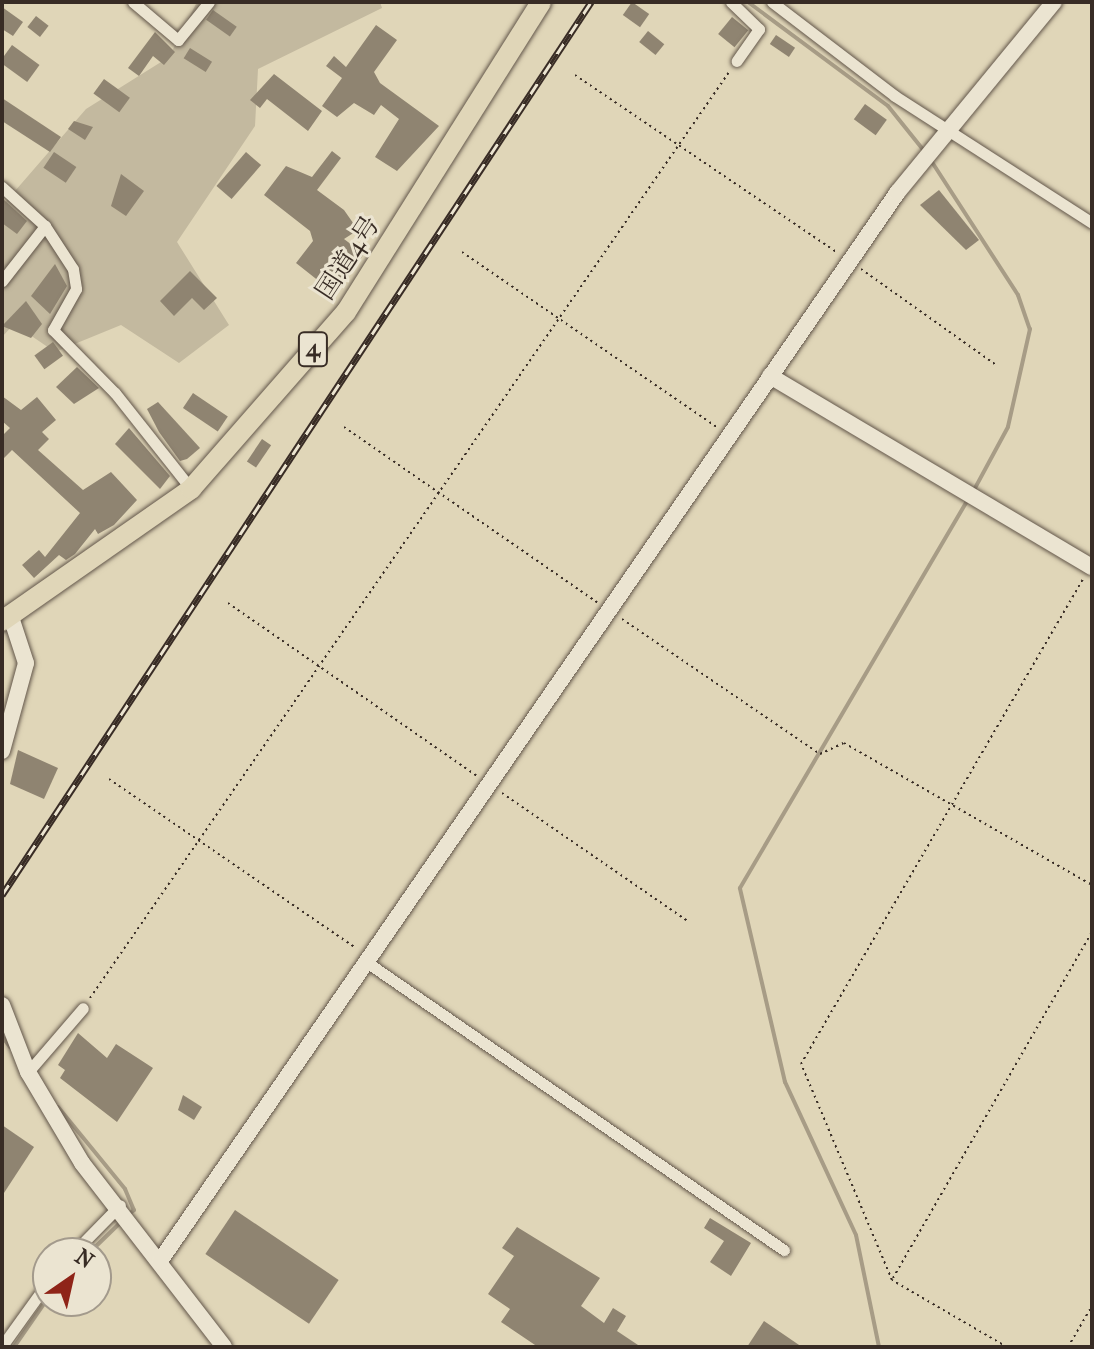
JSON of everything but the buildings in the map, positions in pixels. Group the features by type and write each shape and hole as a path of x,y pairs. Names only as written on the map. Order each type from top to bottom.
{"highway":[{"name":"国道4号","path":"6,619 191,489 346,312 541,2"}],"street":[{"path":"133,2 178,40 209,2"},
{"path":"731,2 759,29 737,61"},
{"path":"772,2 943,129 1092,223"},
{"path":"160,1261 849,261 943,129 1054,2"},
{"path":"2,187 45,226 76,289 53,330 115,393 191,489"},
{"path":"2,281 45,226"},
{"path":"770,376 1091,567"},
{"path":"2,751 26,663 6,619"},
{"path":"367,959 784,1250"},
{"path":"2,1005 28,1072 82,1163 120,1205 224,1347"},
{"path":"28,1072 83,1008"},
{"path":"89,1237 120,1205"},
{"path":"2,1346 32,1304"}],"path":[{"path":"83,1008 737,61"},
{"path":"575,75 996,365"},
{"path":"462,252 729,436"},
{"path":"344,427 820,754 844,743 1092,885"},
{"path":"1007,1347 892,1280 801,1064 1091,567"},
{"path":"228,603 689,922"},
{"path":"109,779 367,959"},
{"path":"892,1280 1092,932"},
{"path":"1068,1347 1092,1306"}],"shaded area":[{"path":"197,2 380,2 382,8 258,69 255,126 177,242 229,325 179,363 121,325 55,352 14,324 2,337 2,206 86,109 169,57"}],"waterway":[{"path":"748,2 888,106 925,152"},
{"path":"930,159 1018,295 1030,329 1008,427 974,490"},
{"path":"879,1347 856,1235 785,1082 740,888 969,498"},
{"path":"2,1036 10,1047"},
{"path":"58,1107 125,1189 134,1210 129,1214"},
{"path":"105,1237 123,1220"},
{"path":"14,1347 35,1317"}],"railway":[{"path":"2,895 591,2"}]}
